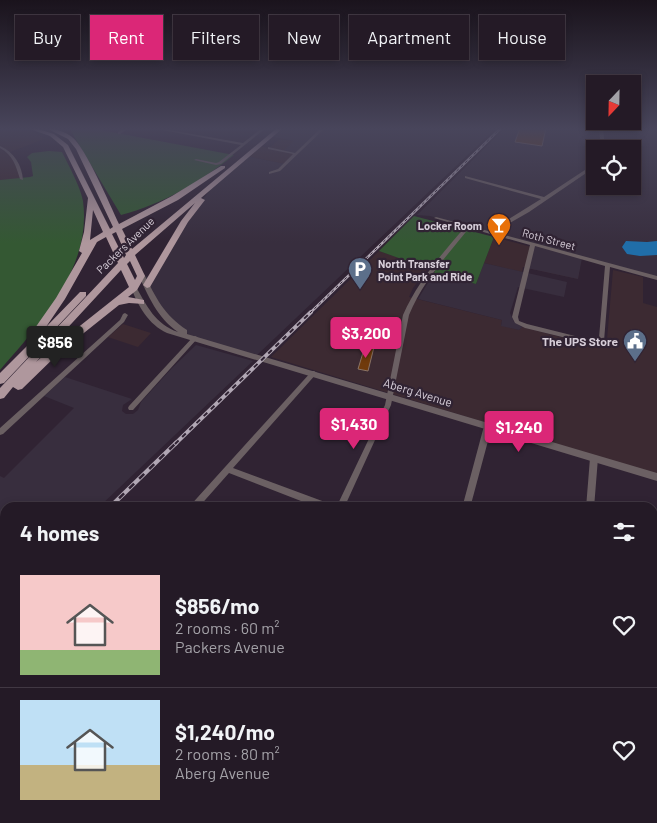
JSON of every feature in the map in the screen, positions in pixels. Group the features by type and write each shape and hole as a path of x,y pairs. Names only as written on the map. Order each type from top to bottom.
{"main road":[{"name":"Aberg Avenue","path":"75,166 134,288"},
{"name":"Aberg Avenue","path":"87,166 140,273"},
{"path":"0,378 41,327 93,241 158,207 225,166"},
{"name":"Packers Avenue","path":"0,378 137,245 225,166"},
{"name":"Packers Avenue","path":"137,245 234,166"},
{"path":"146,285 185,220 220,178"},
{"path":"73,276 88,232 90,198"},
{"path":"112,217 136,214 158,207"},
{"path":"114,244 118,247 130,269 140,273 150,270 160,263"},
{"name":"Packers Avenue","path":"0,395 112,269"},
{"path":"0,402 56,350 134,288 138,283 140,273"},
{"path":"115,303 128,300 141,302"}],"street":[{"path":"19,166 22,179"},
{"path":"270,173 283,166"},
{"path":"493,234 501,226 586,171"},
{"path":"466,177 545,199"},
{"name":"Roth Street","path":"436,218 467,228 657,278"},
{"path":"343,502 390,398 410,303 417,288 467,228"},
{"path":"533,245 516,314 516,321 518,323 587,341 602,340 608,265"},
{"name":"Aberg Avenue","path":"140,273 166,320 195,338"},
{"name":"Aberg Avenue","path":"134,288 150,316 161,326 180,336 195,338 390,398 594,461 657,483"},
{"path":"0,432 122,321 125,315"},
{"path":"131,408 195,338"},
{"path":"198,502 313,375"},
{"path":"468,502 487,428"},
{"path":"591,502 594,461"},
{"name":"Aberg Avenue","path":"594,461 657,477"},
{"path":"228,469 314,502"}],"shaded area":[{"path":"0,166 19,166 22,179 0,180"},
{"path":"234,166 456,166 255,357 195,338 172,325 141,274 151,278 185,221 220,178"},
{"path":"466,166 586,166 586,195 641,195 641,166 657,166 657,278 582,258 578,279 527,268 533,245 430,216 417,215"},
{"path":"494,237 581,260 578,279 523,267 522,272 484,263"},
{"path":"379,251 428,268 413,288 409,297 502,320 501,325 519,330 522,327 591,345 602,344 607,339 613,270 643,277 643,303 657,307 657,475 271,357"},
{"path":"484,263 567,282 564,297 518,287 510,313 514,322 522,327 519,330 501,326 502,320 418,299 434,273 476,284"},
{"path":"123,324 151,333 138,347 108,337"},
{"path":"196,345 253,361 104,502 0,502 0,476 4,478 74,408 44,396 65,377 132,399 123,405 122,411 126,414 133,414 138,410 141,402"}],"green space":[{"path":"32,166 69,166 83,201 84,225 80,249 72,271 47,313 0,370 0,180 33,176"},
{"path":"92,166 218,166 167,198 121,215"},
{"path":"414,216 494,237 476,284 434,273 435,271 379,251"}],"water":[{"path":"626,241 657,241 657,255 640,256 627,254 622,247"}],"building":[{"path":"365,346 374,347 368,371 358,369"}],"railway":[{"path":"310,313 461,166"},
{"path":"175,444 311,312"},
{"path":"115,502 176,443"}],"place":[{"name":"Locker Room","path":"499,246"},
{"name":"North Transfer Point Park and Ride","path":"360,290"},
{"name":"The UPS Store","path":"635,362"}]}
